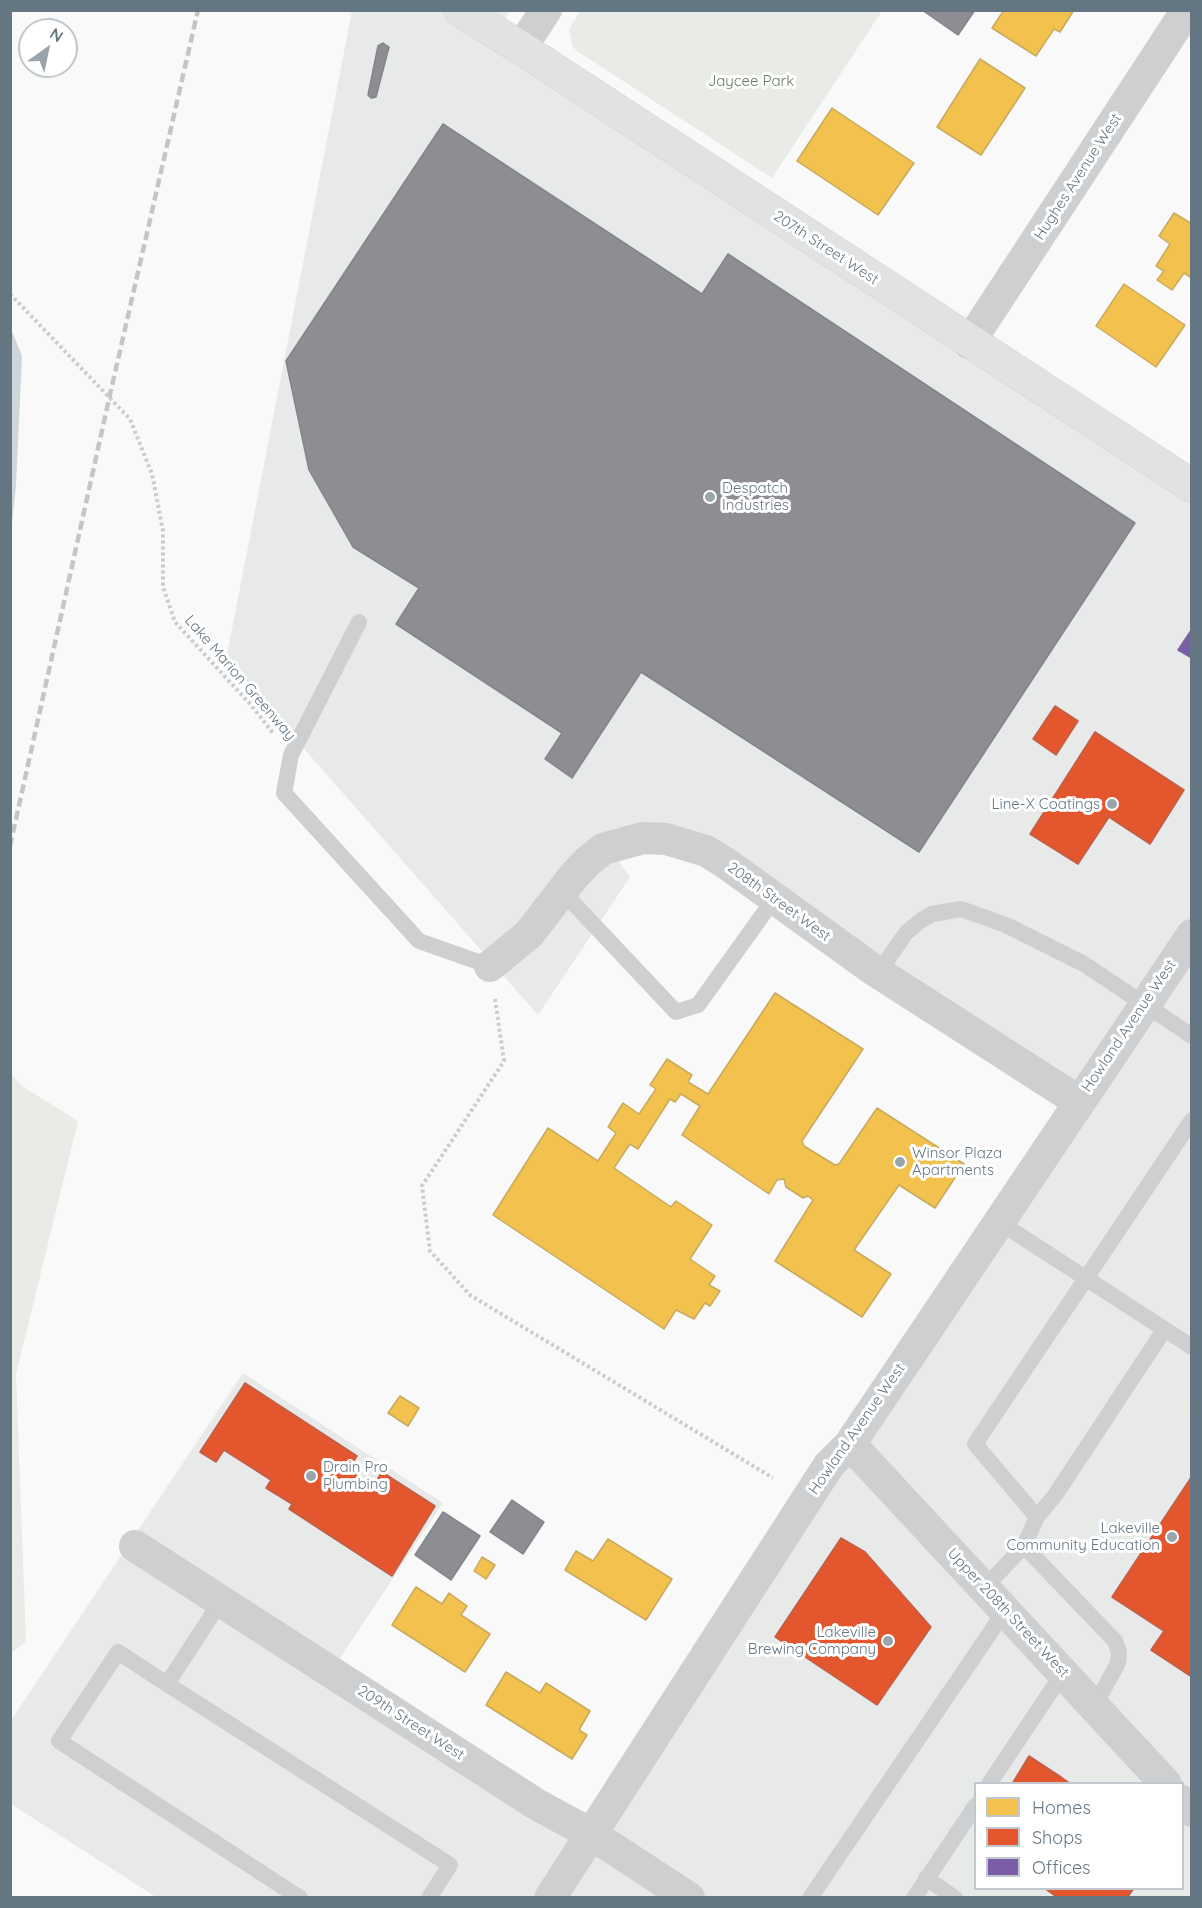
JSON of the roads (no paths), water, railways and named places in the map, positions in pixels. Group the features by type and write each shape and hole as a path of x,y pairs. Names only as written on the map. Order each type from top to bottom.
{"street":[{"name":"207th Street West","path":"460,10 1191,486"},
{"path":"521,48 546,10"},
{"name":"Hughes Avenue West","path":"969,343 1187,10"},
{"name":"208th Street West","path":"490,966 529,934 587,862 603,849 643,838 666,839 706,851 727,864 878,973 1078,1101"},
{"name":"Howland Avenue West","path":"550,1898 829,1465 850,1444 1191,935"},
{"name":"Upper 208th Street West","path":"850,1444 1164,1782"},
{"name":"209th Street West","path":"135,1546 536,1804 591,1834 689,1898"}],"lane":[{"path":"359,622 291,755 284,793 419,941 490,966"},
{"path":"562,891 676,1012 698,1005 774,899"},
{"path":"878,973 906,933 920,921 932,914 961,909 1006,925 1084,964 1191,1036"},
{"path":"1037,1517 975,1444 1191,1120"},
{"path":"999,1222 1191,1347"},
{"path":"984,1588 1024,1546 1037,1517 1056,1494 1164,1330"},
{"path":"1024,1546 1115,1641 1119,1652 1118,1663 1095,1707"},
{"path":"167,1684 221,1601"},
{"path":"810,1898 1005,1611"},
{"path":"300,1898 59,1741 118,1652 450,1865 429,1898"},
{"path":"991,1782 1063,1673"},
{"path":"914,1898 974,1806"},
{"path":"926,1878 955,1898"}],"railway":[{"path":"10,846 198,10"}],"place":[{"name":"Despatch Industries","path":"710,497"},
{"name":"Line-X Coatings","path":"1112,804"},
{"name":"Winsor Plaza Apartments","path":"900,1162"},
{"name":"Drain Pro Plumbing","path":"311,1476"},
{"name":"Lakeville Community Education","path":"1172,1537"},
{"name":"Lakeville Brewing Company","path":"888,1641"}],"park label":[{"name":"Jaycee Park","path":"751,81"}]}
